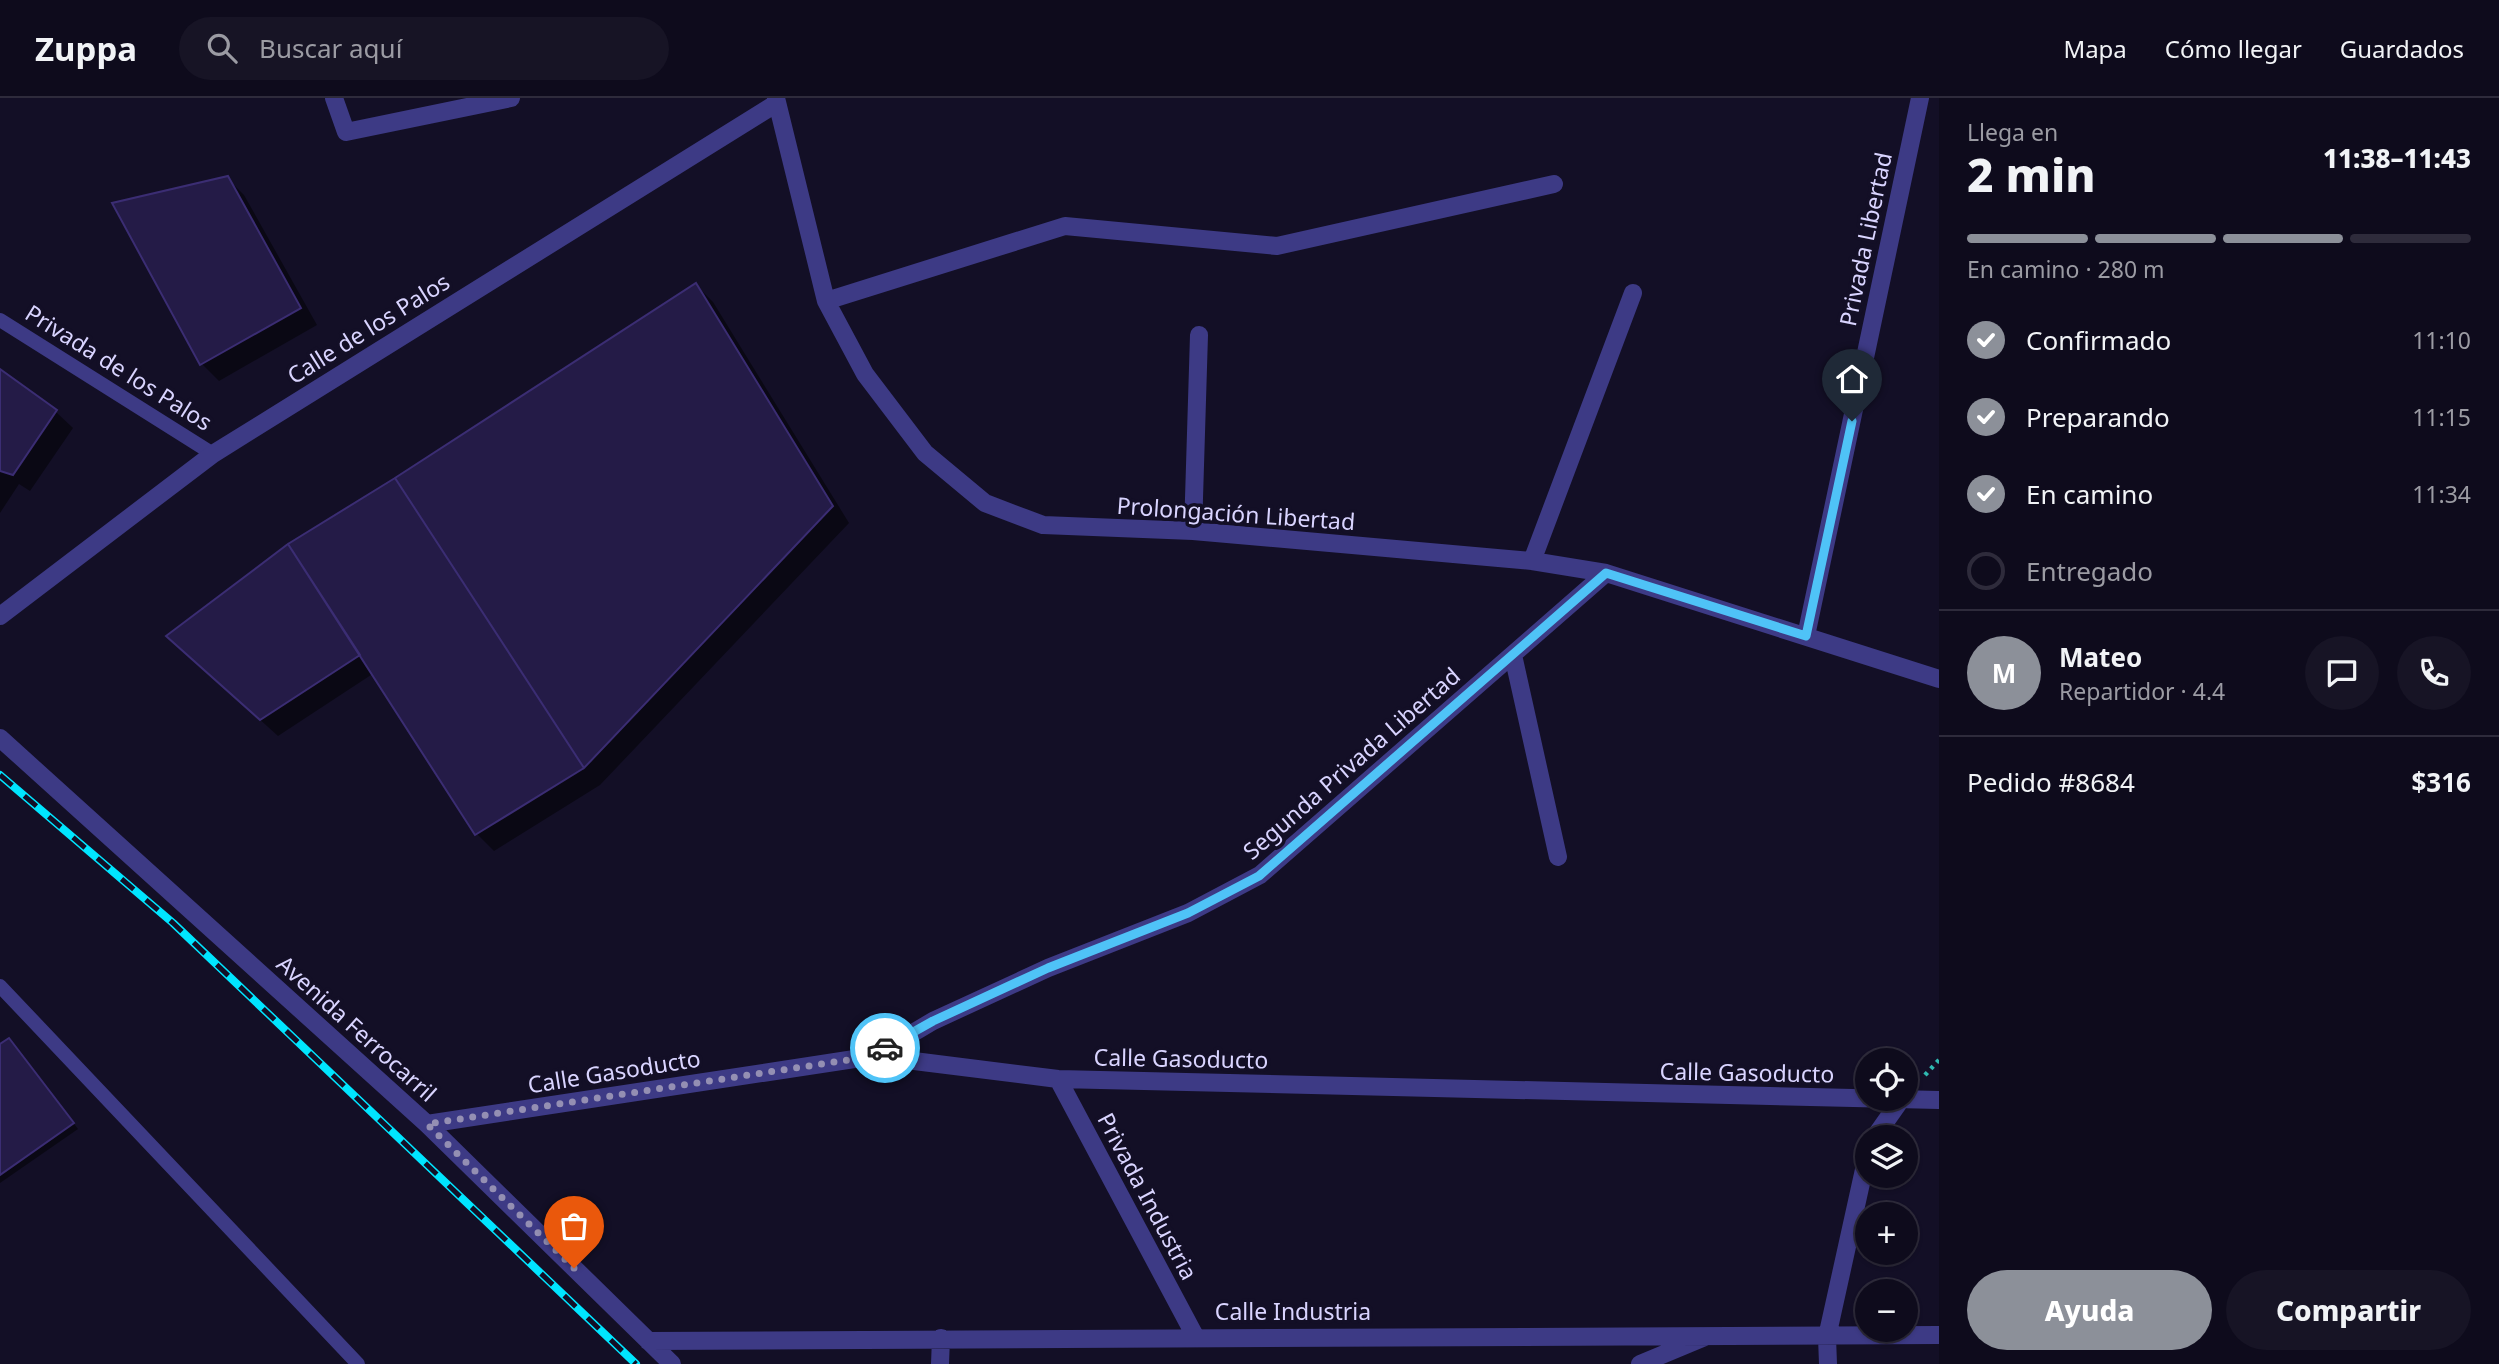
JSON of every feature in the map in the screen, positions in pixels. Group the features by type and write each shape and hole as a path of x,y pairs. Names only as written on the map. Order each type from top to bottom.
{"street":[{"path":"334,98 346,132 511,98"},
{"name":"Privada Libertad","path":"1806,636 1920,98"},
{"name":"Prolongación Libertad","path":"776,101 826,301 865,374 925,453 985,503 1043,525 1194,531 1531,561 1606,573 1939,679"},
{"name":"Calle de los Palos","path":"0,616 213,454 776,101"},
{"path":"826,301 1065,226 1277,246 1554,184"},
{"path":"1531,561 1633,293"},
{"path":"1194,531 1199,335"},
{"name":"Segunda Privada Libertad","path":"874,1056 933,1021 1048,968 1188,913 1259,876 1606,573"},
{"path":"1513,655 1558,857"},
{"name":"Avenida Ferrocarril","path":"0,738 427,1124 672,1364"},
{"name":"Calle Gasoducto","path":"427,1124 874,1056 1058,1079 1855,1100"},
{"name":"Privada Industria","path":"1058,1079 1195,1336"},
{"name":"Calle Gasoducto","path":"1918,1101 1939,1100"},
{"path":"1829,1364 1827,1337 1860,1188"},
{"path":"1640,1364 1712,1334"},
{"name":"Calle Industria","path":"648,1340 1939,1335"},
{"path":"940,1364 941,1338"}],"lane":[{"name":"Privada de los Palos","path":"0,320 213,454"},
{"path":"0,986 358,1364"}],"building":[{"path":"228,176 301,308 200,365 112,203"},
{"path":"696,283 833,506 584,768 395,478"},
{"path":"0,369 57,410 13,475 0,471"},
{"path":"395,478 584,768 475,835 288,544"},
{"path":"288,544 360,655 260,720 166,636"},
{"path":"9,1038 74,1123 0,1175 0,1044"}],"railway":[{"path":"0,775 173,923 636,1364"}],"way so far":[{"path":"574,1268 427,1124 874,1056 885,1048"}],"route":[{"path":"885,1048 933,1021 1048,968 1188,913 1259,876 1606,573 1806,636 1852,421"}]}
